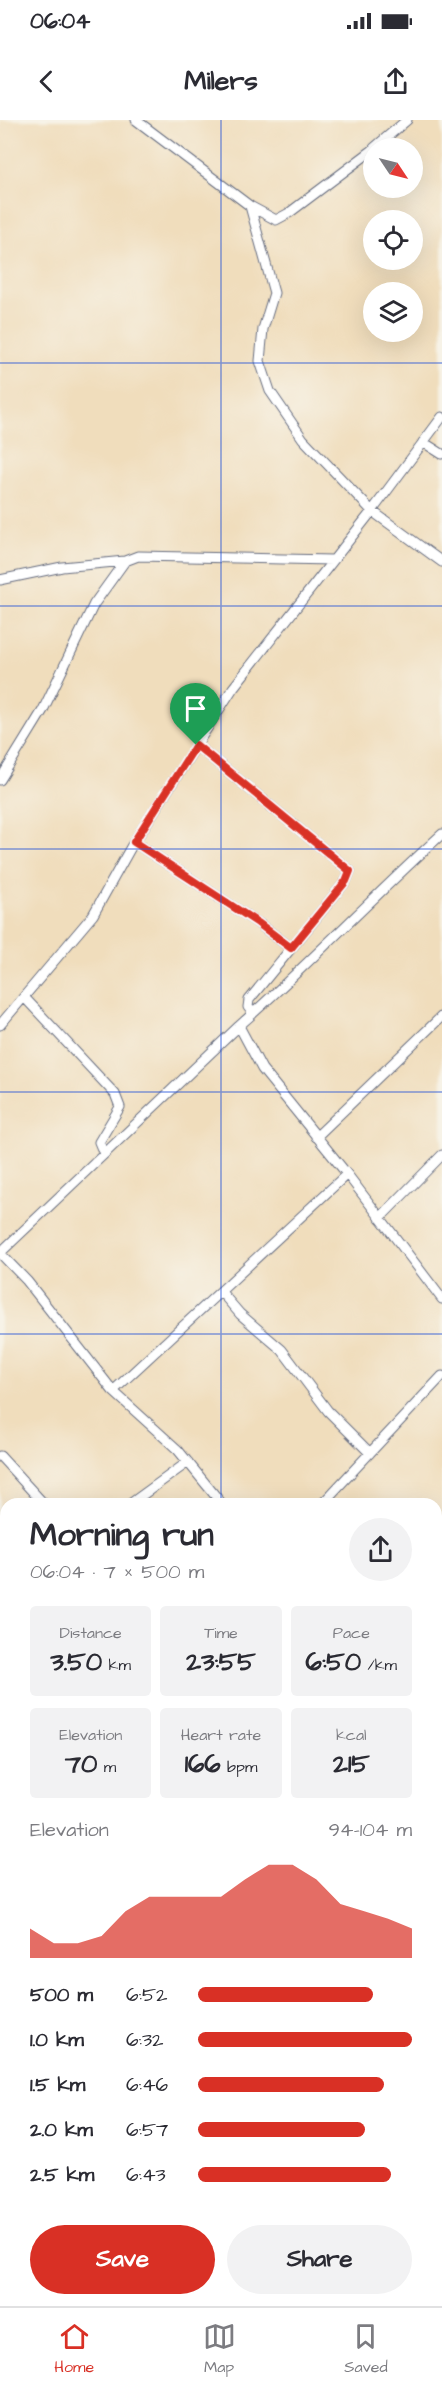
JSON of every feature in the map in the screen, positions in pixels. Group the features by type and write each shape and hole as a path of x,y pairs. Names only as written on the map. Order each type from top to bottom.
{"street":[{"path":"136,120 250,206 276,220 289,213 363,157"},
{"path":"387,138 407,120"},
{"path":"250,206 274,293 263,329 260,361 270,391 303,439 372,511 442,562"},
{"path":"0,1025 93,915 134,842 233,688 372,511 442,417"},
{"path":"423,442 442,454"},
{"path":"0,580 62,567 125,561 138,556 332,560"},
{"path":"0,780 43,710 94,604 125,561"},
{"path":"196,745 350,871 346,881 249,1000 248,1007 253,1013"},
{"path":"217,1498 178,1450 113,1391 27,1281 0,1252 442,834"},
{"path":"134,842 258,923 291,948"},
{"path":"24,997 116,1094 120,1107 99,1142 104,1154"},
{"path":"316,1137 442,1016"},
{"path":"239,1026 262,1070 440,1293"},
{"path":"380,1218 442,1155"},
{"path":"113,1391 347,1174"},
{"path":"221,1292 240,1314 282,1350 328,1411 370,1453"},
{"path":"328,1498 442,1376"},
{"path":"0,1456 36,1498"},
{"path":"138,1498 188,1462"}],"route":[{"path":"196,745 350,871 346,881 291,948 258,923 134,842 196,745"}]}
